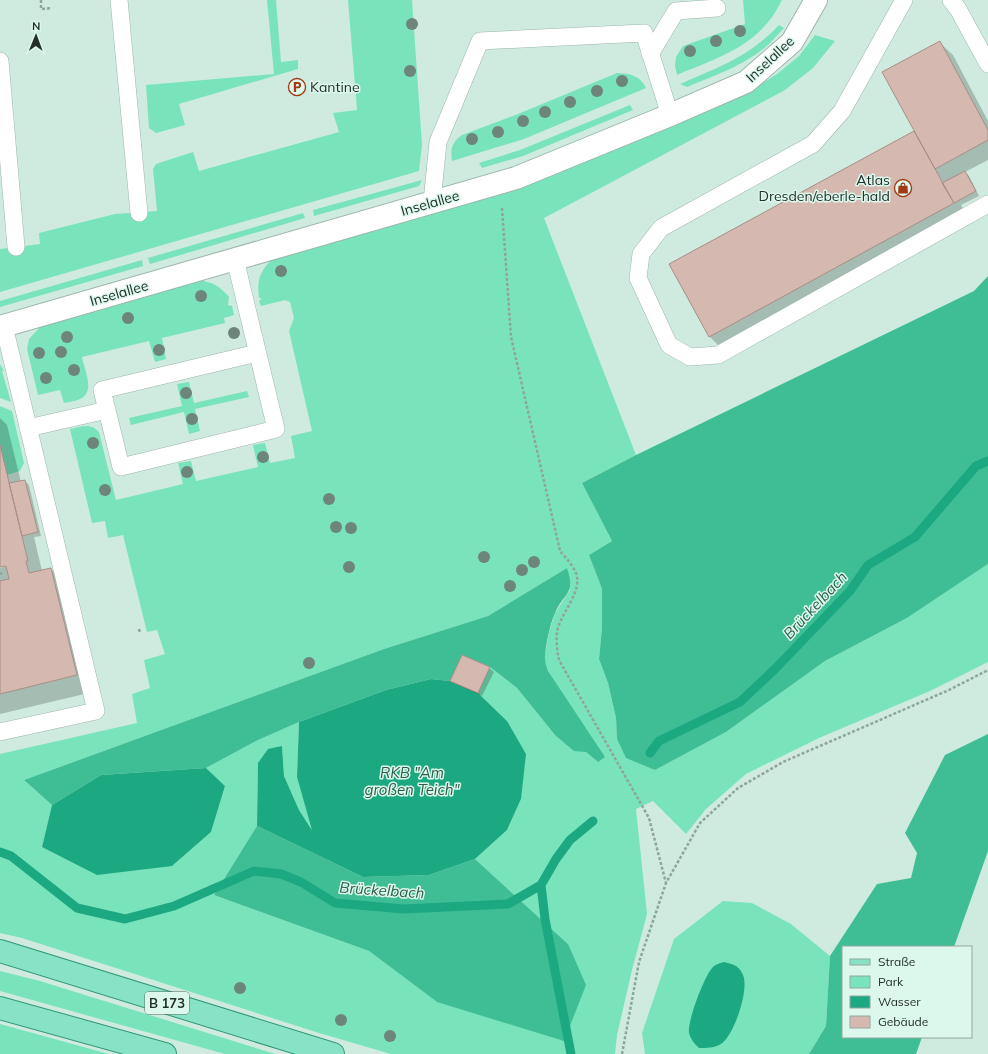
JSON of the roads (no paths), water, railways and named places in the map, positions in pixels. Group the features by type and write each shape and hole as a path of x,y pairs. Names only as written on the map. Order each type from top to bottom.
{"main road":[{"name":"B 173","path":"0,952 333,1054"},
{"path":"0,1008 165,1054"}],"street":[{"name":"Inselallee","path":"2,326 516,178 746,82 792,42 816,0"}],"lane":[{"path":"119,0 139,213"},
{"path":"904,0 842,111 813,144 661,228 641,254 638,278 669,345 690,357 718,355 988,204"},
{"path":"951,0 958,9 988,64"},
{"path":"650,54 676,11 717,8"},
{"path":"432,202 438,142 480,41 644,33 670,115"},
{"path":"0,61 4,144 16,247"},
{"path":"234,259 276,429 121,467 102,390 257,353"},
{"path":"0,732 96,711 2,326"},
{"path":"28,428 107,410"}],"water":[{"name":"RKB \"Am großen Teich\"","path":"431,679 450,681 478,693 507,721 526,754 521,799 507,830 475,859 429,875 363,877 257,826 258,763 268,749 282,746 284,776 299,810 312,830 297,777 299,722 386,690"},
{"path":"206,768 225,786 211,832 172,866 97,875 42,847 52,805 101,775"},
{"path":"724,962 739,968 744,979 743,999 740,1010 731,1031 721,1044 713,1047 699,1048 689,1033 691,1019 701,988 710,971 714,966"}],"waterway":[{"name":"Brückelbach","path":"650,753 659,741 740,702 776,668 850,591 868,565 915,537 976,466 988,461"},
{"name":"Brückelbach","path":"0,852 11,856 77,908 125,919 174,906 254,871 281,874 301,882 335,903 404,909 508,904 541,885 556,859 570,840 593,821"},
{"path":"541,885 545,919 571,1054"}],"place":[{"name":"Kantine","path":"297,87"},
{"name":"Atlas Dresden/eberle-hald","path":"903,188"}]}
